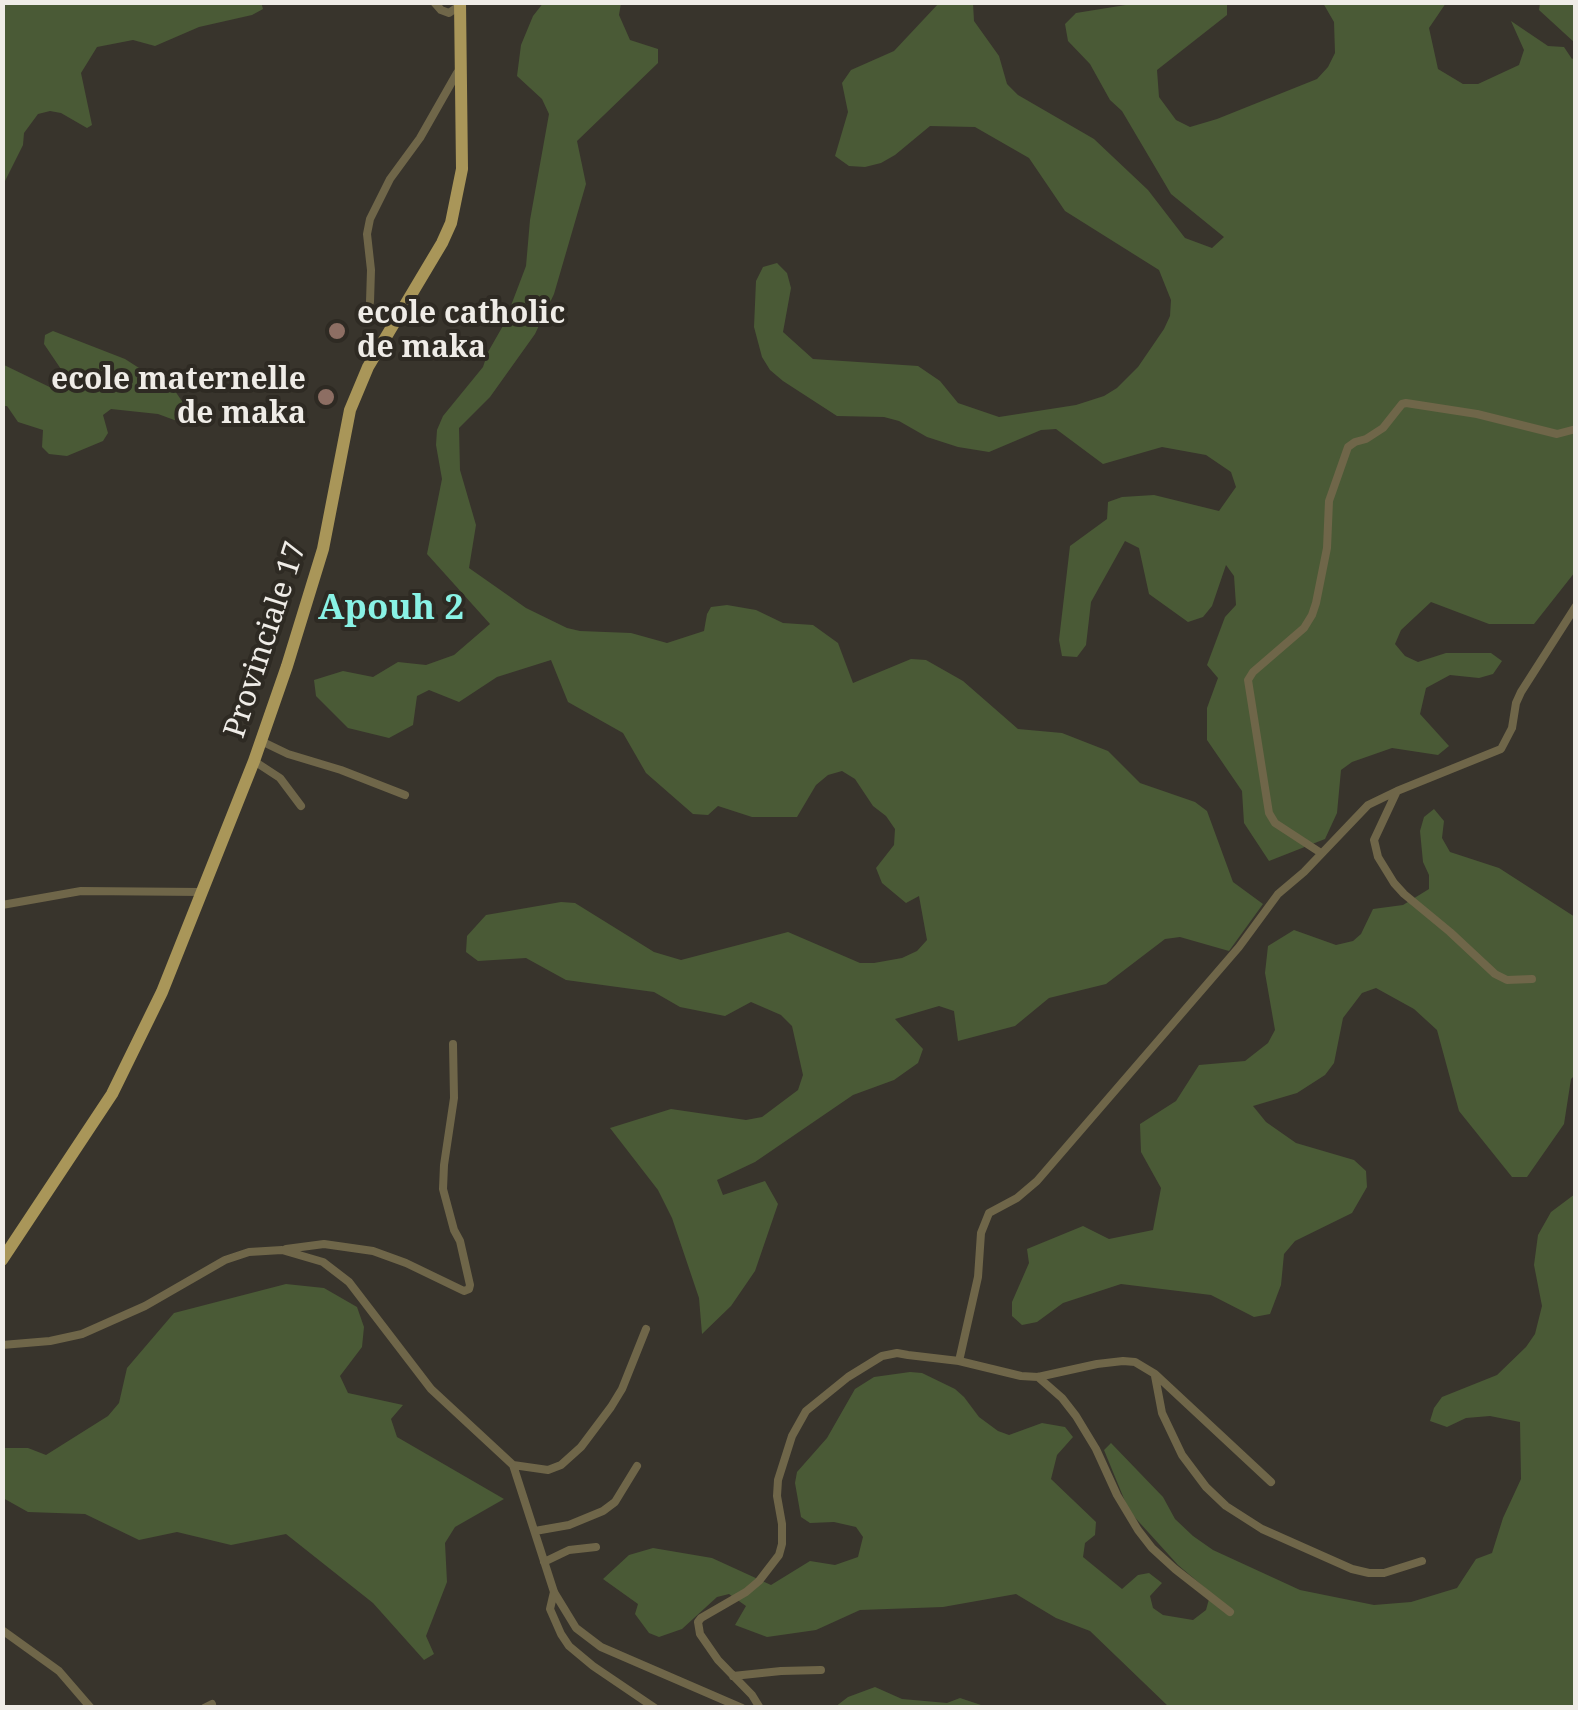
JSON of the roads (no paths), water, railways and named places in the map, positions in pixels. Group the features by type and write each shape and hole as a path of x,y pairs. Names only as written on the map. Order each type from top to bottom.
{"main road":[{"name":"Provinciale 17","path":"2,1260 92,1126 130,1062 162,992 254,761 303,616 322,549 350,410 368,367 451,222 462,169 460,4"}],"street":[{"path":"434,2 449,13 460,4"},
{"path":"370,302 370,219 390,179 436,113 460,70"},
{"path":"1321,853 1275,823 1268,813 1248,680 1304,628 1312,615 1327,548 1329,500 1348,447 1383,428 1406,403 1477,414 1556,434 1576,429"},
{"path":"959,1362 978,1277 981,1233 989,1213 1037,1181 1239,947 1278,894 1368,805 1500,749 1509,736 1521,692 1576,606"},
{"path":"261,741 405,795"},
{"path":"254,761 280,778 301,806"},
{"path":"1397,791 1374,840 1378,856 1394,883 1500,978 1532,979"},
{"path":"2,905 81,891 203,892"},
{"path":"2,1344 82,1334 145,1306 225,1260 249,1252 324,1244 353,1246 388,1256 464,1291 469,1289 444,1189 454,1098 454,1044"},
{"path":"282,1250 323,1262 349,1282 432,1389 513,1465 554,1592 569,1618 592,1642 742,1708"},
{"path":"513,1465 548,1470 561,1465 581,1447 622,1389 646,1329"},
{"path":"760,1708 700,1634 698,1622 746,1592 779,1555 782,1524 778,1480 792,1436 806,1412 848,1377 882,1356 897,1354 959,1362 1038,1378 1123,1361 1144,1366 1271,1482"},
{"path":"1155,1374 1162,1413 1173,1438 1193,1471 1226,1506 1262,1529 1352,1569 1384,1573 1422,1562"},
{"path":"1038,1378 1076,1416 1138,1530 1176,1568 1230,1612"},
{"path":"535,1531 569,1525 603,1511 615,1502 637,1466"},
{"path":"544,1562 569,1550 596,1548"},
{"path":"554,1592 550,1609 569,1646 654,1708"},
{"path":"2,1630 59,1671 91,1708"},
{"path":"733,1676 821,1670"}],"place":[{"name":"ecole catholic de maka","path":"337,331"},
{"name":"ecole maternelle de maka","path":"326,397"}],"district":[{"name":"Apouh 2","path":"391,609"}]}
